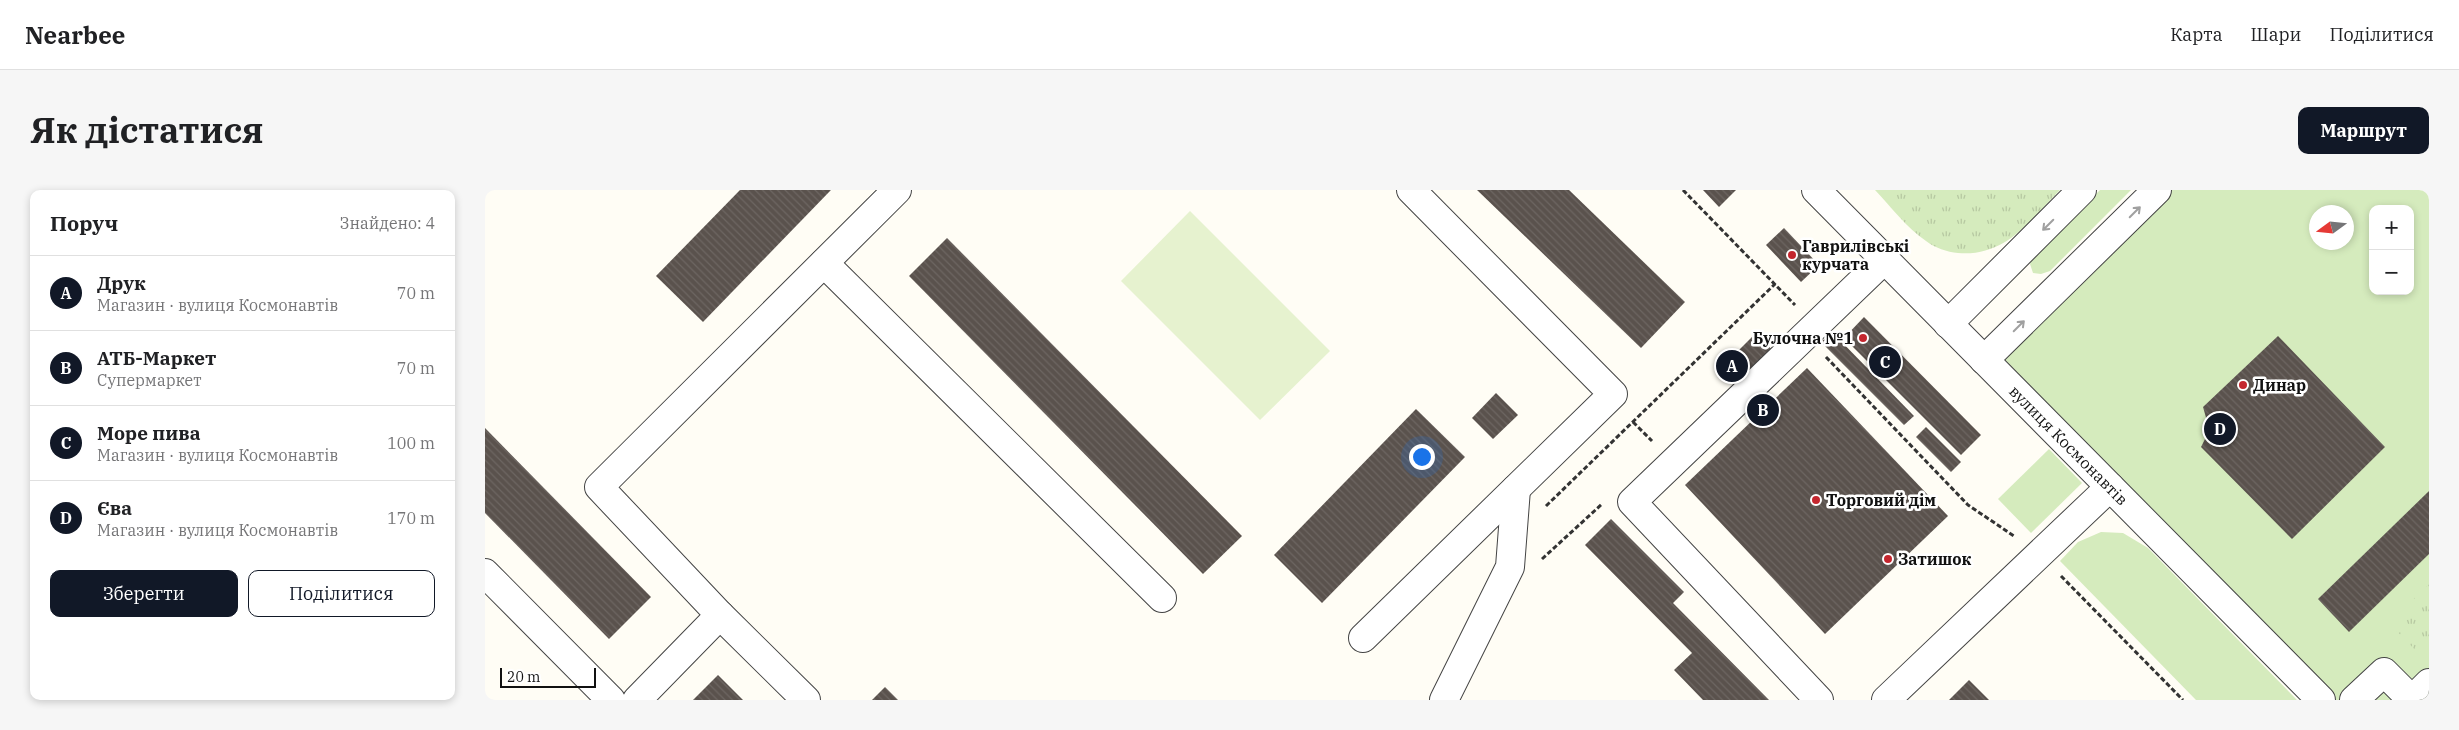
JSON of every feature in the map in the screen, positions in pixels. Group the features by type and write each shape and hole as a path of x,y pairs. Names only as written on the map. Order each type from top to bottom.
{"street":[{"path":"807,700 720,615 599,487 897,190"},
{"path":"1363,638 1613,394 1411,190"},
{"name":"вулиця Космонавтів","path":"1816,190 2321,700"},
{"path":"1948,324 2082,190"},
{"path":"1985,360 2157,190"},
{"path":"1819,700 1632,502 1885,258"},
{"path":"824,263 1162,598"},
{"path":"1886,700 2110,487"},
{"path":"1444,700 1510,566 1515,489"},
{"path":"485,573 611,700"},
{"path":"637,700 720,615"},
{"path":"2355,700 2383,672 2412,700 2429,683"}],"path":[{"path":"1683,190 1816,326 1813,344 1968,505 2040,554 2183,700"},
{"path":"1512,539 1775,284"},
{"path":"1540,562 1577,528"}],"green space":[{"path":"1875,190 2060,190 2027,225 2003,243 1975,253 1958,253 1937,248 1919,236"},
{"path":"2100,190 2131,190 2050,271 2041,274 2033,273 2030,264 2033,256"},
{"path":"2157,190 2429,190 2429,700 2321,700 1984,360"},
{"path":"1190,211 1330,351 1260,420 1121,281"},
{"path":"2049,449 2082,483 2031,533 1998,499"},
{"path":"2101,532 2123,533 2148,548 2297,700 2196,700 2060,561 2078,542"},
{"path":"2429,584 2429,645 2420,655 2389,623"}],"building":[{"path":"740,190 831,190 703,322 656,276"},
{"path":"1477,190 1569,190 1685,302 1641,348"},
{"path":"1703,190 1736,190 1719,207"},
{"name":"Гаврилівські курчата","path":"1784,228 1819,265 1801,282 1766,245"},
{"path":"947,238 1242,536 1203,574 909,276"},
{"path":"1864,317 1981,435 1961,455 1844,338"},
{"path":"1832,332 1914,416 1904,425 1821,342"},
{"path":"1756,333 1775,353 1754,373 1735,354"},
{"path":"2278,336 2385,447 2292,539 2201,447 2207,435 2207,421 2203,407"},
{"path":"1733,355 1743,366 1732,377 1721,366"},
{"name":"Торговий дім","path":"1807,368 1948,516 1825,634 1685,485"},
{"path":"1496,393 1518,415 1493,439 1472,418"},
{"path":"1416,409 1465,457 1322,603 1274,555"},
{"path":"1926,427 1961,462 1951,472 1916,437"},
{"path":"485,428 651,597 609,639 485,513"},
{"path":"2429,491 2429,554 2349,632 2318,599"},
{"path":"1611,519 1684,592 1673,603 1769,700 1703,700 1674,670 1692,653 1585,545"},
{"path":"718,675 743,700 693,700"},
{"path":"1969,680 1989,700 1949,700"},
{"path":"885,687 898,700 872,700"}],"place":[{"name":"Гаврилівські курчата","path":"1792,255"},
{"name":"Булочна №1","path":"1863,338"},
{"name":"Море пива","path":"1885,362"},
{"name":"Друк","path":"1732,366"},
{"name":"Динар","path":"2243,385"},
{"name":"АТБ-Маркет","path":"1763,410"},
{"name":"Єва","path":"2220,429"},
{"name":"Торговий дім","path":"1816,500"},
{"name":"Затишок","path":"1888,559"}]}
